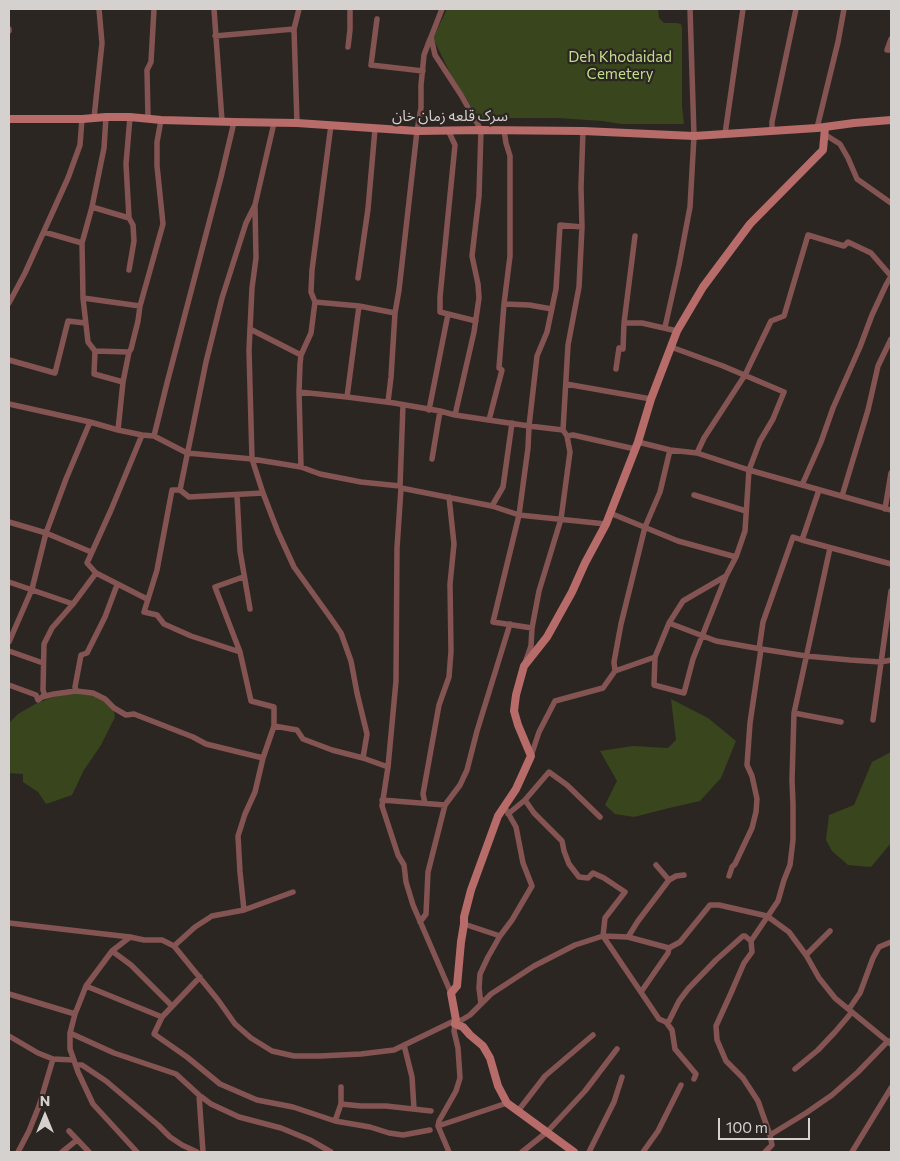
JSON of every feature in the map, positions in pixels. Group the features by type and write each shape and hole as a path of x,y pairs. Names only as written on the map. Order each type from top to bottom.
{"street":[{"path":"94,118 102,43 98,9"},
{"path":"148,118 147,70 151,62 154,9"},
{"path":"214,9 222,122"},
{"path":"297,122 294,29 299,9"},
{"path":"348,47 350,9"},
{"path":"388,402 392,377 396,313 421,108 424,55 442,9"},
{"path":"664,327 690,208 694,136 690,9"},
{"path":"725,134 743,9"},
{"path":"772,131 772,122 796,9"},
{"path":"524,666 546,637 572,592 606,524 677,331 703,287 750,224 823,150 822,130 844,9"},
{"path":"376,19 371,65 423,71"},
{"path":"216,36 294,29"},
{"path":"431,38 435,55 462,95 481,130 479,196 472,256 479,298 476,321 455,415"},
{"path":"891,39 887,50 891,50"},
{"path":"106,117 104,148 92,207 82,243 83,298 88,342 94,351 94,374 123,382"},
{"path":"129,270 134,241 133,225 129,218 126,164 130,117"},
{"name":"سرک قلعه زمان خان","path":"9,119 130,117 222,122 297,122 417,131 583,131 694,136 822,130 854,123 891,120"},
{"path":"9,303 25,273 68,178 80,145 82,119"},
{"path":"118,430 123,382 129,352 163,224 157,166 157,142 161,120"},
{"path":"154,436 234,122"},
{"path":"180,490 206,362 222,298 246,224 255,205 274,123"},
{"path":"300,467 299,392 301,354 311,332 315,302 311,292 312,270 331,126"},
{"path":"358,278 368,209 375,129"},
{"path":"448,130 455,145 448,206 440,312 476,321"},
{"path":"489,420 502,370 499,368 510,256 510,156 504,130"},
{"path":"822,130 840,144 857,179 891,203"},
{"path":"563,430 568,345 579,287 583,131"},
{"path":"255,205 256,258 252,288 249,350 252,459 278,532 294,567 341,633 351,661 367,734 362,758"},
{"path":"92,207 129,218"},
{"path":"532,628 493,622 519,515 537,356 547,332 556,289 560,225 582,227"},
{"path":"44,232 82,243"},
{"path":"697,453 704,438 745,375 772,321 784,316 808,235 844,246 848,242 871,253 891,276 872,315 802,485"},
{"path":"616,369 619,348 622,349 635,236"},
{"path":"83,298 140,306"},
{"path":"315,302 359,306 396,313"},
{"path":"504,304 529,305 552,309"},
{"path":"347,396 359,306"},
{"path":"429,410 448,314"},
{"path":"9,360 55,373 68,321 85,323"},
{"path":"624,323 642,323 677,331"},
{"path":"250,329 301,354"},
{"path":"842,496 868,410 878,366 891,339"},
{"path":"671,347 784,392 760,441 749,470 745,531 693,659 684,693 654,685 655,657 670,623 683,602 726,576"},
{"path":"94,351 129,352"},
{"path":"566,384 651,399"},
{"path":"299,392 347,396 455,415 563,430 568,436 570,452 561,520 539,591 530,646 516,695 514,712 531,756"},
{"path":"9,404 118,430 154,436 187,453 252,459 300,467 320,474 400,487 492,506 519,515 606,524"},
{"path":"403,405 397,548 396,681 388,767 382,806 398,855 404,865 406,882 413,905 451,993 460,1078 456,1091 438,1126 448,1152"},
{"path":"432,459 440,411"},
{"path":"9,642 32,589 46,533 90,422"},
{"path":"492,506 503,487 512,423"},
{"path":"142,435 87,563 96,573 147,599"},
{"path":"568,436 573,435 697,453 888,510 891,473"},
{"path":"615,671 614,662 621,624 645,527 660,492 670,450"},
{"path":"240,652 192,636 164,624 157,615 144,612 157,570 172,490 180,490 189,498 263,493"},
{"path":"802,540 819,490"},
{"path":"237,495 240,552 250,609"},
{"path":"694,495 746,511"},
{"path":"425,803 423,794 439,704 449,677 451,651 450,584 454,544 450,498"},
{"path":"610,513 678,541 736,557"},
{"path":"9,522 46,533 91,552"},
{"path":"729,876 752,828 756,812 757,799 752,776 747,765 750,723 763,622 793,537 891,564"},
{"path":"765,1152 772,1145 758,1102 743,1078 726,1061 717,1040 716,1026 744,963 752,952 751,941 778,901 790,865 794,804 792,780 794,713 830,548"},
{"path":"45,696 43,690 44,644 52,628 96,573"},
{"path":"244,578 215,587 240,652 251,701 274,707 274,726 263,758 255,792 238,836 244,910"},
{"path":"9,582 73,604"},
{"path":"76,691 75,687 81,656 87,653 105,617 117,584"},
{"path":"873,720 891,590"},
{"path":"670,623 716,641 760,649 850,660 881,662 891,660"},
{"path":"420,922 426,914 428,872 445,805 460,785 467,770 510,624"},
{"path":"9,651 43,663"},
{"path":"506,810 531,756 539,732 555,701 603,688 615,671 655,657"},
{"path":"9,685 36,695 38,700 45,696 76,691 92,693 105,699 114,708 126,715 134,714 206,744 263,758"},
{"path":"794,713 841,722"},
{"path":"274,726 297,730 303,739 388,767"},
{"path":"451,993 457,986 460,942 471,890 498,816 524,800 549,772 567,785 600,817"},
{"path":"382,800 445,805"},
{"path":"524,800 534,813 562,841 569,864 579,877 588,878 593,873 625,892 605,918 603,936 659,1018 666,1022 672,1030 675,1049 696,1074 694,1079"},
{"path":"480,1004 480,974 500,936 532,886 524,863 516,827 506,810"},
{"path":"656,865 669,880"},
{"path":"628,937 669,880 676,876 684,875"},
{"path":"174,946 195,927 212,916 244,910 293,892"},
{"path":"9,923 144,940 162,940 174,946 235,1024 251,1038 272,1051 294,1056 361,1054 394,1050 470,1015 491,994 534,966 575,945 603,936 628,937 669,948 680,942 710,905 719,904 767,916 789,932 806,955 819,978 835,998 890,1042 832,1095 770,1135"},
{"path":"464,924 500,936"},
{"path":"806,955 830,931"},
{"path":"666,1022 669,1021 679,1001 716,960 743,936 751,941"},
{"path":"130,937 112,951 86,986 70,1033 70,1048 93,1104 137,1152"},
{"path":"795,1069 818,1050 835,1032 851,1010 860,993 879,947 891,942"},
{"path":"641,992 668,953 669,948"},
{"path":"112,951 131,965 172,1006"},
{"path":"200,977 162,1017 154,1034 187,1057 220,1084 257,1100 293,1107 335,1121 370,1127 389,1133 403,1135 430,1130"},
{"path":"86,986 162,1017"},
{"path":"9,994 76,1014"},
{"path":"455,1022 483,1046 490,1058 498,1086 507,1103 574,1152"},
{"path":"70,1033 114,1053 176,1074 211,1104 239,1117 281,1128 310,1140 320,1150 332,1152"},
{"path":"518,1111 545,1076 593,1035"},
{"path":"9,1036 38,1054 82,1065 106,1081 170,1137 197,1152"},
{"path":"404,1044 412,1077 414,1109"},
{"path":"522,1152 547,1132 585,1091 617,1050"},
{"path":"18,1152 39,1106 53,1059"},
{"path":"590,1152 614,1102 622,1077"},
{"path":"643,1152 658,1131 681,1085"},
{"path":"335,1121 341,1104 341,1088"},
{"path":"852,1152 891,1088"},
{"path":"199,1095 203,1152"},
{"path":"438,1126 507,1103"},
{"path":"341,1104 431,1111"},
{"path":"69,1131 90,1152"},
{"path":"62,1152 77,1140"}],"green space":[{"name":"Deh Khodaidad Cemetery","path":"447,9 658,9 659,18 664,23 681,24 682,28 682,106 684,124 621,124 558,118 482,118 476,114 451,75 433,38"},
{"path":"87,693 107,702 115,717 101,745 84,770 72,795 46,804 38,792 23,782 23,774 9,773 9,723 18,714 37,703 59,695"},
{"path":"671,699 708,718 736,741 721,778 700,801 634,817 615,814 605,805 617,781 600,751 633,746 668,748 676,740"},
{"path":"891,752 891,843 871,867 848,865 832,851 826,840 829,815 854,805 872,762"}]}
